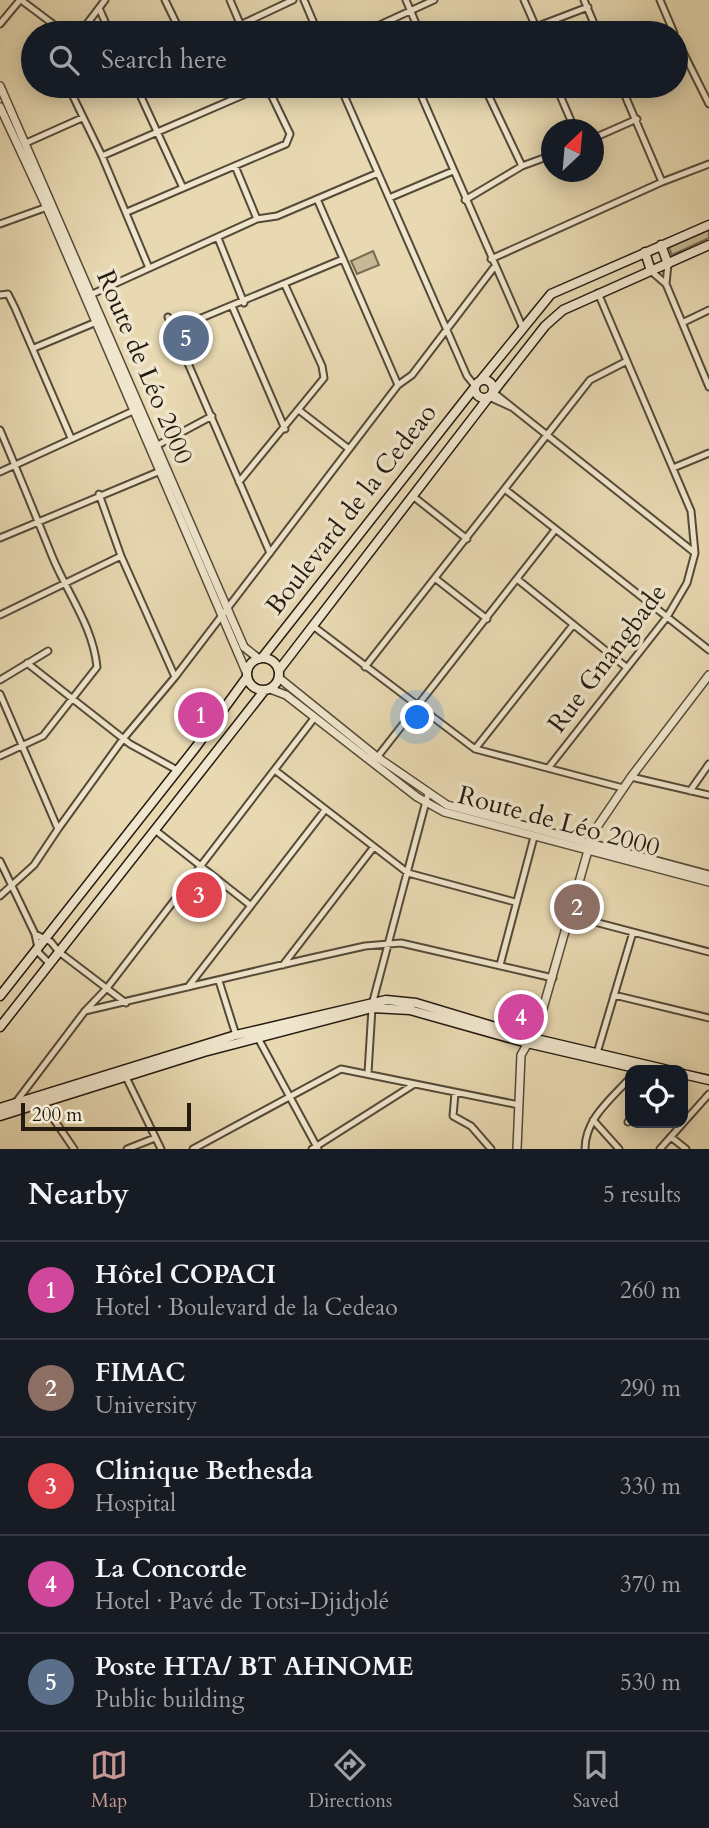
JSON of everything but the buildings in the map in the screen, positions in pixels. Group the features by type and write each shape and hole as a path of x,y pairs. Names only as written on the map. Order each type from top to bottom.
{"main road":[{"name":"Boulevard de la Cedeao","path":"260,658 551,294 709,225"},
{"name":"Boulevard de la Cedeao","path":"279,674 491,394 556,316 598,293 709,244"},
{"path":"662,245 668,264"},
{"path":"645,252 651,271"},
{"path":"491,382 491,394 478,396 478,383 491,382"},
{"path":"0,996 177,770 247,676 250,664 260,658 273,661 279,674 0,1027"},
{"path":"247,676 251,685 267,690"},
{"path":"0,1116 256,1034 373,1005 410,1010 625,1066"},
{"path":"0,1108 236,1035 256,1034"},
{"path":"529,1040 647,1065"},
{"path":"688,1076 709,1083"},
{"path":"688,1080 709,1083"}],"street":[{"path":"0,24 21,0 49,21"},
{"path":"89,21 105,0"},
{"path":"165,0 175,21"},
{"path":"230,0 239,21"},
{"path":"249,21 292,0"},
{"path":"304,0 313,21"},
{"path":"406,0 415,21"},
{"path":"390,21 433,0"},
{"path":"524,0 532,21"},
{"path":"584,0 593,21"},
{"path":"660,0 669,21"},
{"path":"552,21 588,7"},
{"path":"99,8 105,21"},
{"path":"0,31 13,9"},
{"path":"688,64 709,104"},
{"path":"702,88 709,84"},
{"name":"Route de Léo 2000","path":"0,86 26,143 83,298 158,472 244,647 260,658"},
{"path":"73,98 127,212 149,268"},
{"path":"141,98 183,188"},
{"path":"102,156 238,98"},
{"path":"127,212 289,141 290,134 272,98"},
{"path":"345,98 467,372 478,383"},
{"path":"422,98 522,327"},
{"path":"490,98 523,166"},
{"path":"561,98 570,119"},
{"path":"627,98 662,182"},
{"name":"Route de Léo 2000","path":"0,107 91,294 225,612 247,676"},
{"path":"26,143 82,118"},
{"path":"604,134 637,120"},
{"path":"465,200 523,166 541,159"},
{"path":"491,259 662,182 709,164"},
{"path":"234,166 257,219"},
{"path":"389,198 453,171"},
{"path":"83,298 257,219 277,216 377,173"},
{"path":"317,199 398,385"},
{"path":"0,224 50,206"},
{"path":"218,238 244,303"},
{"path":"174,329 244,303 343,260"},
{"path":"666,284 668,264"},
{"path":"0,896 34,865 123,739 175,677 398,385 412,375 495,266"},
{"path":"651,271 666,284 709,387"},
{"path":"239,482 300,411 322,382 324,374 285,285"},
{"path":"598,293 625,362 691,511 695,553"},
{"path":"0,295 8,294 34,348 71,438"},
{"path":"232,306 285,429"},
{"path":"684,322 709,310"},
{"path":"167,317 270,553"},
{"path":"34,348 94,323"},
{"path":"365,667 593,377 625,362"},
{"path":"491,394 695,553"},
{"path":"0,472 16,467 71,438 133,411"},
{"path":"300,411 349,449"},
{"path":"156,446 212,416"},
{"path":"0,430 88,631 97,667 43,736 0,757"},
{"path":"673,468 709,453"},
{"path":"0,538 99,494 158,472"},
{"path":"506,490 709,650"},
{"path":"99,494 121,556 175,677"},
{"path":"414,497 467,539"},
{"path":"375,760 555,530"},
{"name":"Rue Gnangbade","path":"548,767 667,617 687,583 695,553"},
{"path":"0,615 121,556"},
{"path":"436,579 486,618"},
{"path":"517,579 626,667"},
{"path":"475,749 573,625"},
{"path":"313,626 475,749 623,788"},
{"path":"0,680 48,651"},
{"path":"27,663 123,739 177,770"},
{"name":"Route de Léo 2000","path":"279,674 375,760"},
{"path":"517,1149 521,1055 553,978 588,848 631,776 709,675"},
{"name":"Route de Léo 2000","path":"267,690 286,695 444,813 534,837 709,875"},
{"path":"0,694 58,829"},
{"path":"16,1102 276,771 315,717"},
{"path":"690,791 709,764"},
{"path":"276,771 408,873 515,902"},
{"path":"631,776 709,796"},
{"path":"368,1073 373,1005 427,798"},
{"name":"Route de Léo 2000","path":"427,798 709,882"},
{"path":"187,989 326,810"},
{"path":"155,830 250,905"},
{"path":"500,965 534,837"},
{"path":"283,965 373,848"},
{"path":"0,861 35,934 38,948 50,964"},
{"path":"568,915 709,951"},
{"path":"597,1053 633,932"},
{"path":"35,934 46,939 59,952 127,1003"},
{"path":"85,1011 388,943 401,943 553,978"},
{"path":"219,981 236,1035"},
{"path":"614,995 709,1018"},
{"path":"256,1034 315,1148 414,1085"},
{"path":"192,1149 288,1095 341,1069 519,1105"},
{"path":"126,1077 161,1149"},
{"path":"585,1149 587,1129 625,1084"},
{"path":"455,1093 453,1116 471,1126 491,1149"},
{"path":"660,1149 709,1094"},
{"path":"42,1102 74,1149"},
{"path":"593,1120 619,1149"},
{"path":"671,1137 686,1149"},
{"path":"127,1149 155,1138"}],"shaded area":[{"path":"709,229 709,238 672,255 669,247"},
{"path":"373,251 379,265 357,274 351,261"}],"place":[{"name":"Poste HTA/ BT AHNOME","path":"186,338"},
{"name":"Hôtel COPACI","path":"201,715"},
{"name":"Clinique Bethesda","path":"199,895"},
{"name":"FIMAC","path":"577,907"},
{"name":"La Concorde","path":"521,1017"}]}
